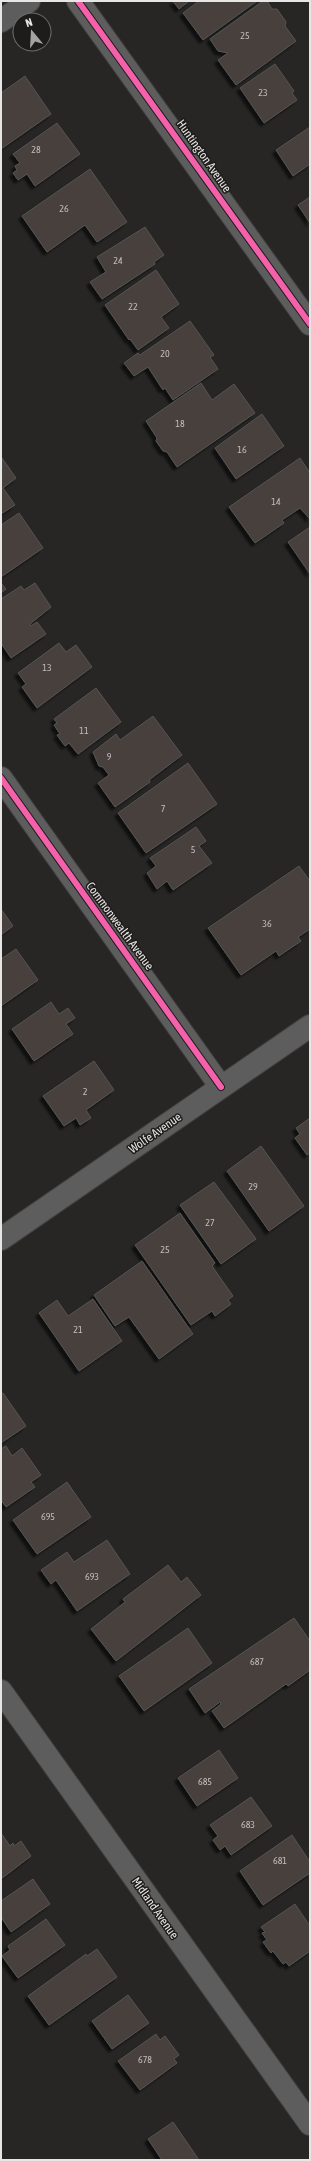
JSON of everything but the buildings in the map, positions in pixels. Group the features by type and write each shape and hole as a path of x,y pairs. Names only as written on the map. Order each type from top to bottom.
{"main road":[{"name":"Midland Avenue","path":"1,1691 310,2124"}],"street":[{"path":"1,20 29,1"},
{"name":"Huntington Avenue","path":"78,1 310,324"},
{"name":"Commonwealth Avenue","path":"1,778 221,1087"},
{"name":"Wolfe Avenue","path":"1,1239 310,1026"}],"cycle path":[{"path":"78,1 310,324"},
{"path":"1,778 221,1087"}]}
